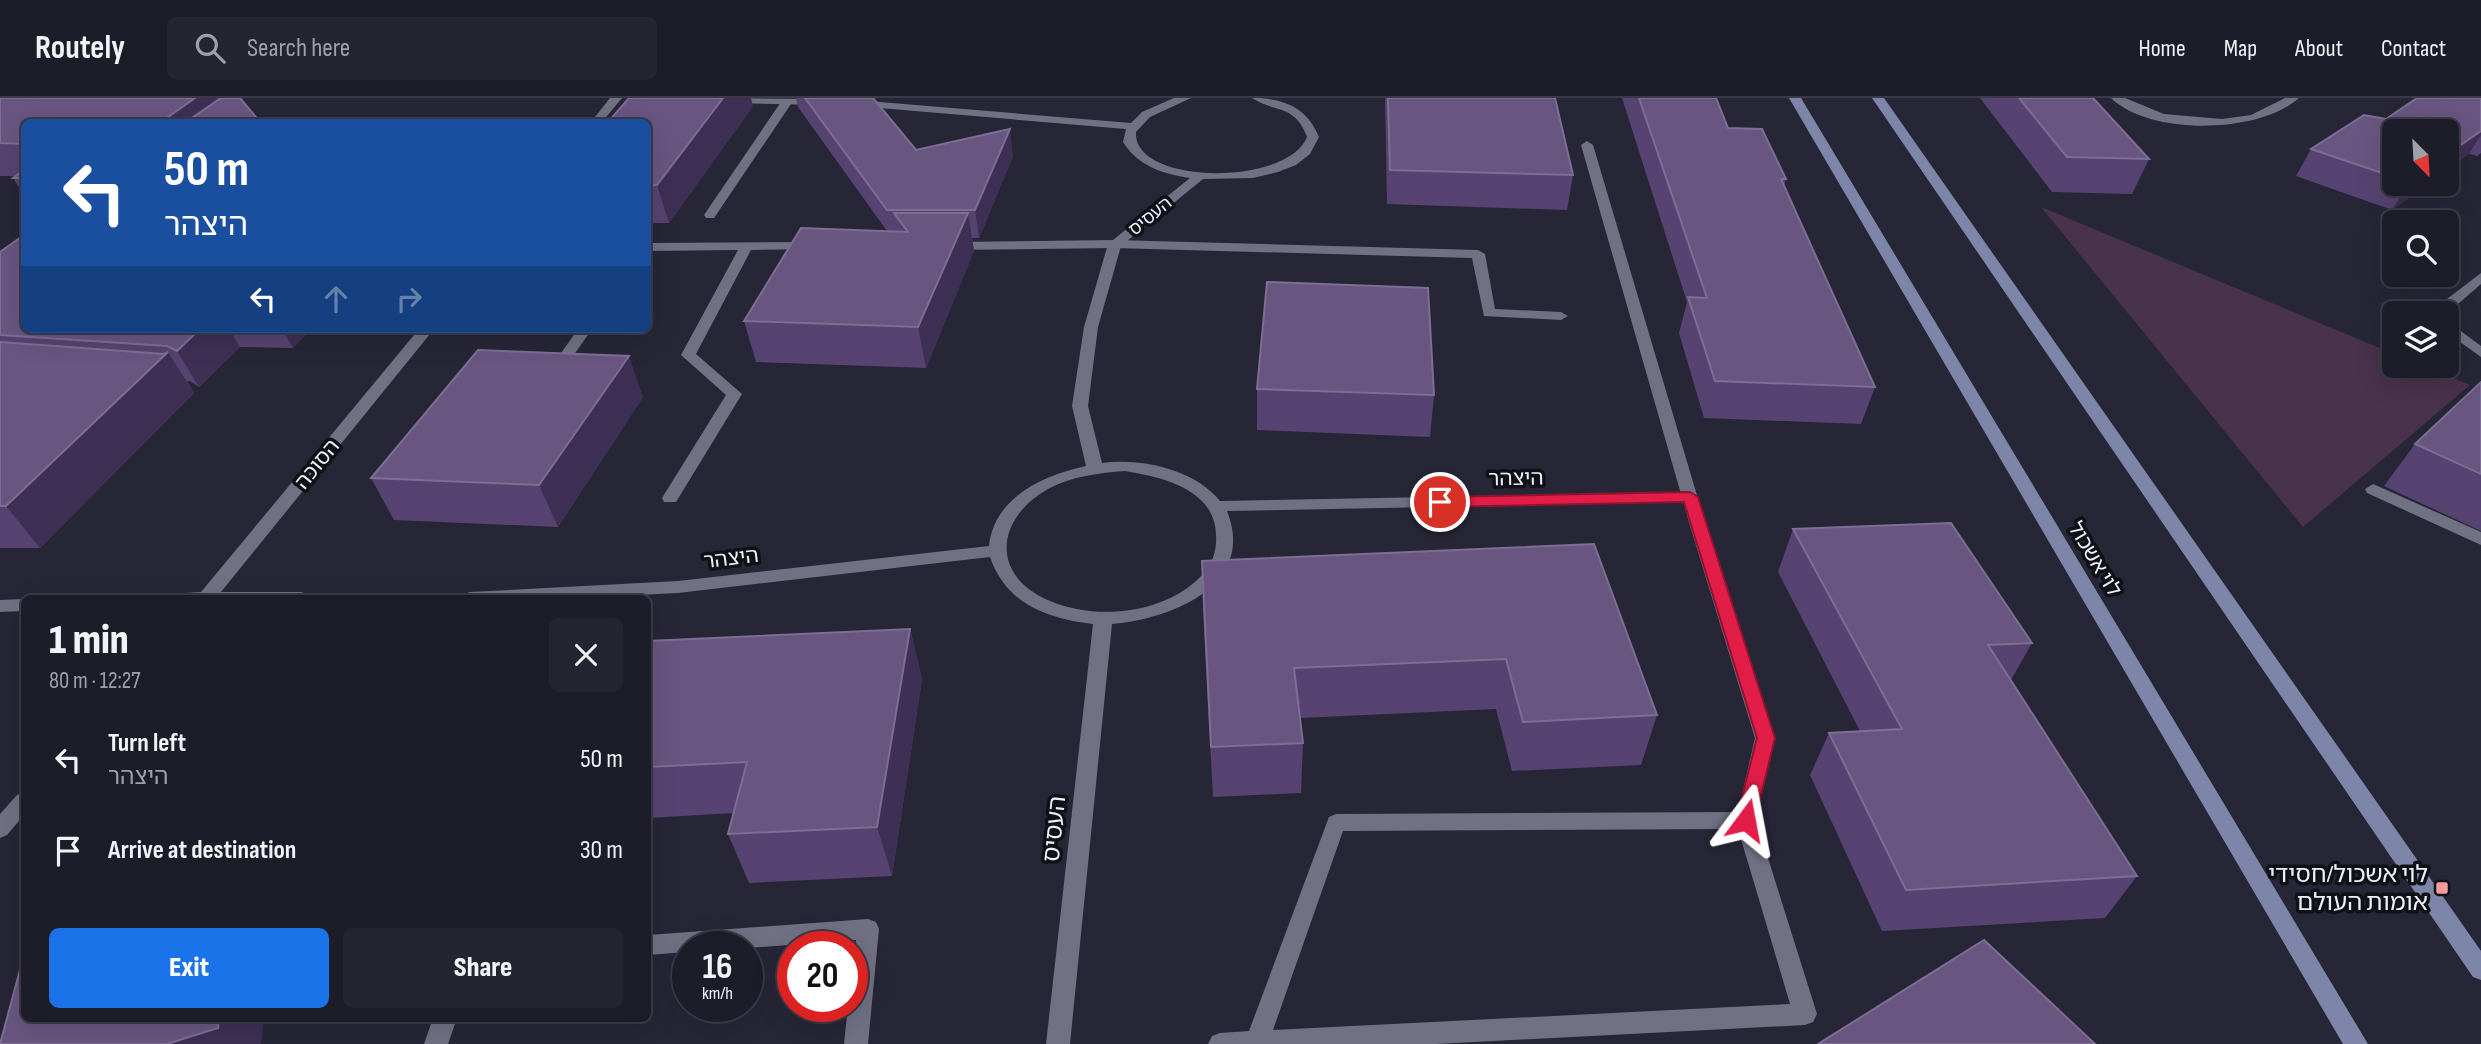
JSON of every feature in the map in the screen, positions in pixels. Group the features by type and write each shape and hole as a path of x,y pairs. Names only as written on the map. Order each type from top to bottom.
{"main road":[{"name":"לוי אשכול","path":"1795,98 2356,1044"},
{"path":"1878,98 2481,970"}],"street":[{"path":"598,119 616,98"},
{"path":"1185,98 1164,103 1143,114 1131,126 1129,139 1136,151 1150,163 1173,171 1200,176 1232,177 1263,172 1289,163 1307,151 1313,137 1310,124 1297,111 1258,98"},
{"path":"2116,98 2160,117 2206,123 2254,119 2293,98"},
{"path":"721,99 840,102 1131,126"},
{"path":"710,215 788,101"},
{"path":"1220,1044 1805,1014 1746,820 1766,738 1690,497 1587,145"},
{"name":"העסיס","path":"1095,468 1080,406 1091,327 1115,244 1200,176"},
{"path":"937,246 1115,244 1478,254 1489,313 1561,316"},
{"path":"651,247 828,246"},
{"path":"670,498 734,394 688,355 746,247"},
{"path":"2453,301 2481,276"},
{"name":"הסוכה","path":"209,595 424,333"},
{"path":"566,356 582,333"},
{"path":"2459,335 2481,353"},
{"path":"1125,466 1153,469 1179,478 1201,490 1217,506 1227,530 1224,555 1208,580 1180,600 1143,614 1103,619 1069,615 1040,605 1017,590 1002,571 996,551 1001,527 1014,507 1045,484 1064,475 1095,468 1125,466"},
{"path":"2373,489 2481,539"},
{"name":"היצהר","path":"1217,506 1690,497"},
{"name":"היצהר","path":"527,595 678,587 996,551"},
{"path":"0,606 21,605"},
{"name":"העסיס","path":"1058,1044 1103,619"},
{"path":"0,829 21,804"},
{"path":"1258,1040 1336,823 1746,820"},
{"path":"651,946 867,929 856,1044"},
{"path":"436,1044 444,1022"}],"shaded area":[{"path":"2041,207 2382,349 2382,378 2453,378 2470,385 2303,527"}],"building":[{"path":"0,98 195,98 165,119 21,119 21,144 0,143"},
{"path":"221,98 240,98 256,117 253,119 190,119"},
{"path":"629,98 723,98 657,185 651,185 651,119 611,119"},
{"path":"805,98 873,98 916,150 1010,129 975,210 887,210"},
{"path":"1388,98 1555,98 1573,175 1390,170"},
{"path":"1639,98 1716,98 1728,128 1762,129 1786,179 1781,179 1875,387 1715,381 1688,297 1707,298"},
{"path":"2019,98 2093,98 2149,159 2067,157"},
{"path":"2417,98 2481,98 2481,131 2459,146 2459,119 2386,119"},
{"path":"2364,115 2386,119 2382,119 2382,173 2311,149"},
{"path":"894,213 968,213 918,327 744,321 801,228 908,232"},
{"path":"21,237 21,333 196,333 177,351 167,346 0,335 0,252"},
{"path":"1267,282 1428,288 1434,395 1257,389"},
{"path":"0,342 164,354 168,352 6,506 0,506"},
{"path":"478,350 629,356 539,485 371,478"},
{"path":"2481,382 2481,474 2415,444"},
{"path":"1951,523 2032,643 1988,645 2137,876 1906,890 1829,733 1902,729 1793,529"},
{"path":"1594,544 1657,715 1523,722 1506,659 1294,668 1303,743 1211,747 1202,561"},
{"path":"910,629 877,827 728,834 747,762 651,767 651,641"},
{"path":"1984,940 2095,1044 1818,1044"},
{"path":"21,966 21,1022 219,1022 218,1028 167,1044 0,1044"}],"place":[{"name":"לוי אשכול/חסידי אומות העולם","path":"2442,888"}],"route":[{"path":"1440,502 1690,497 1766,738 1746,820"}]}
